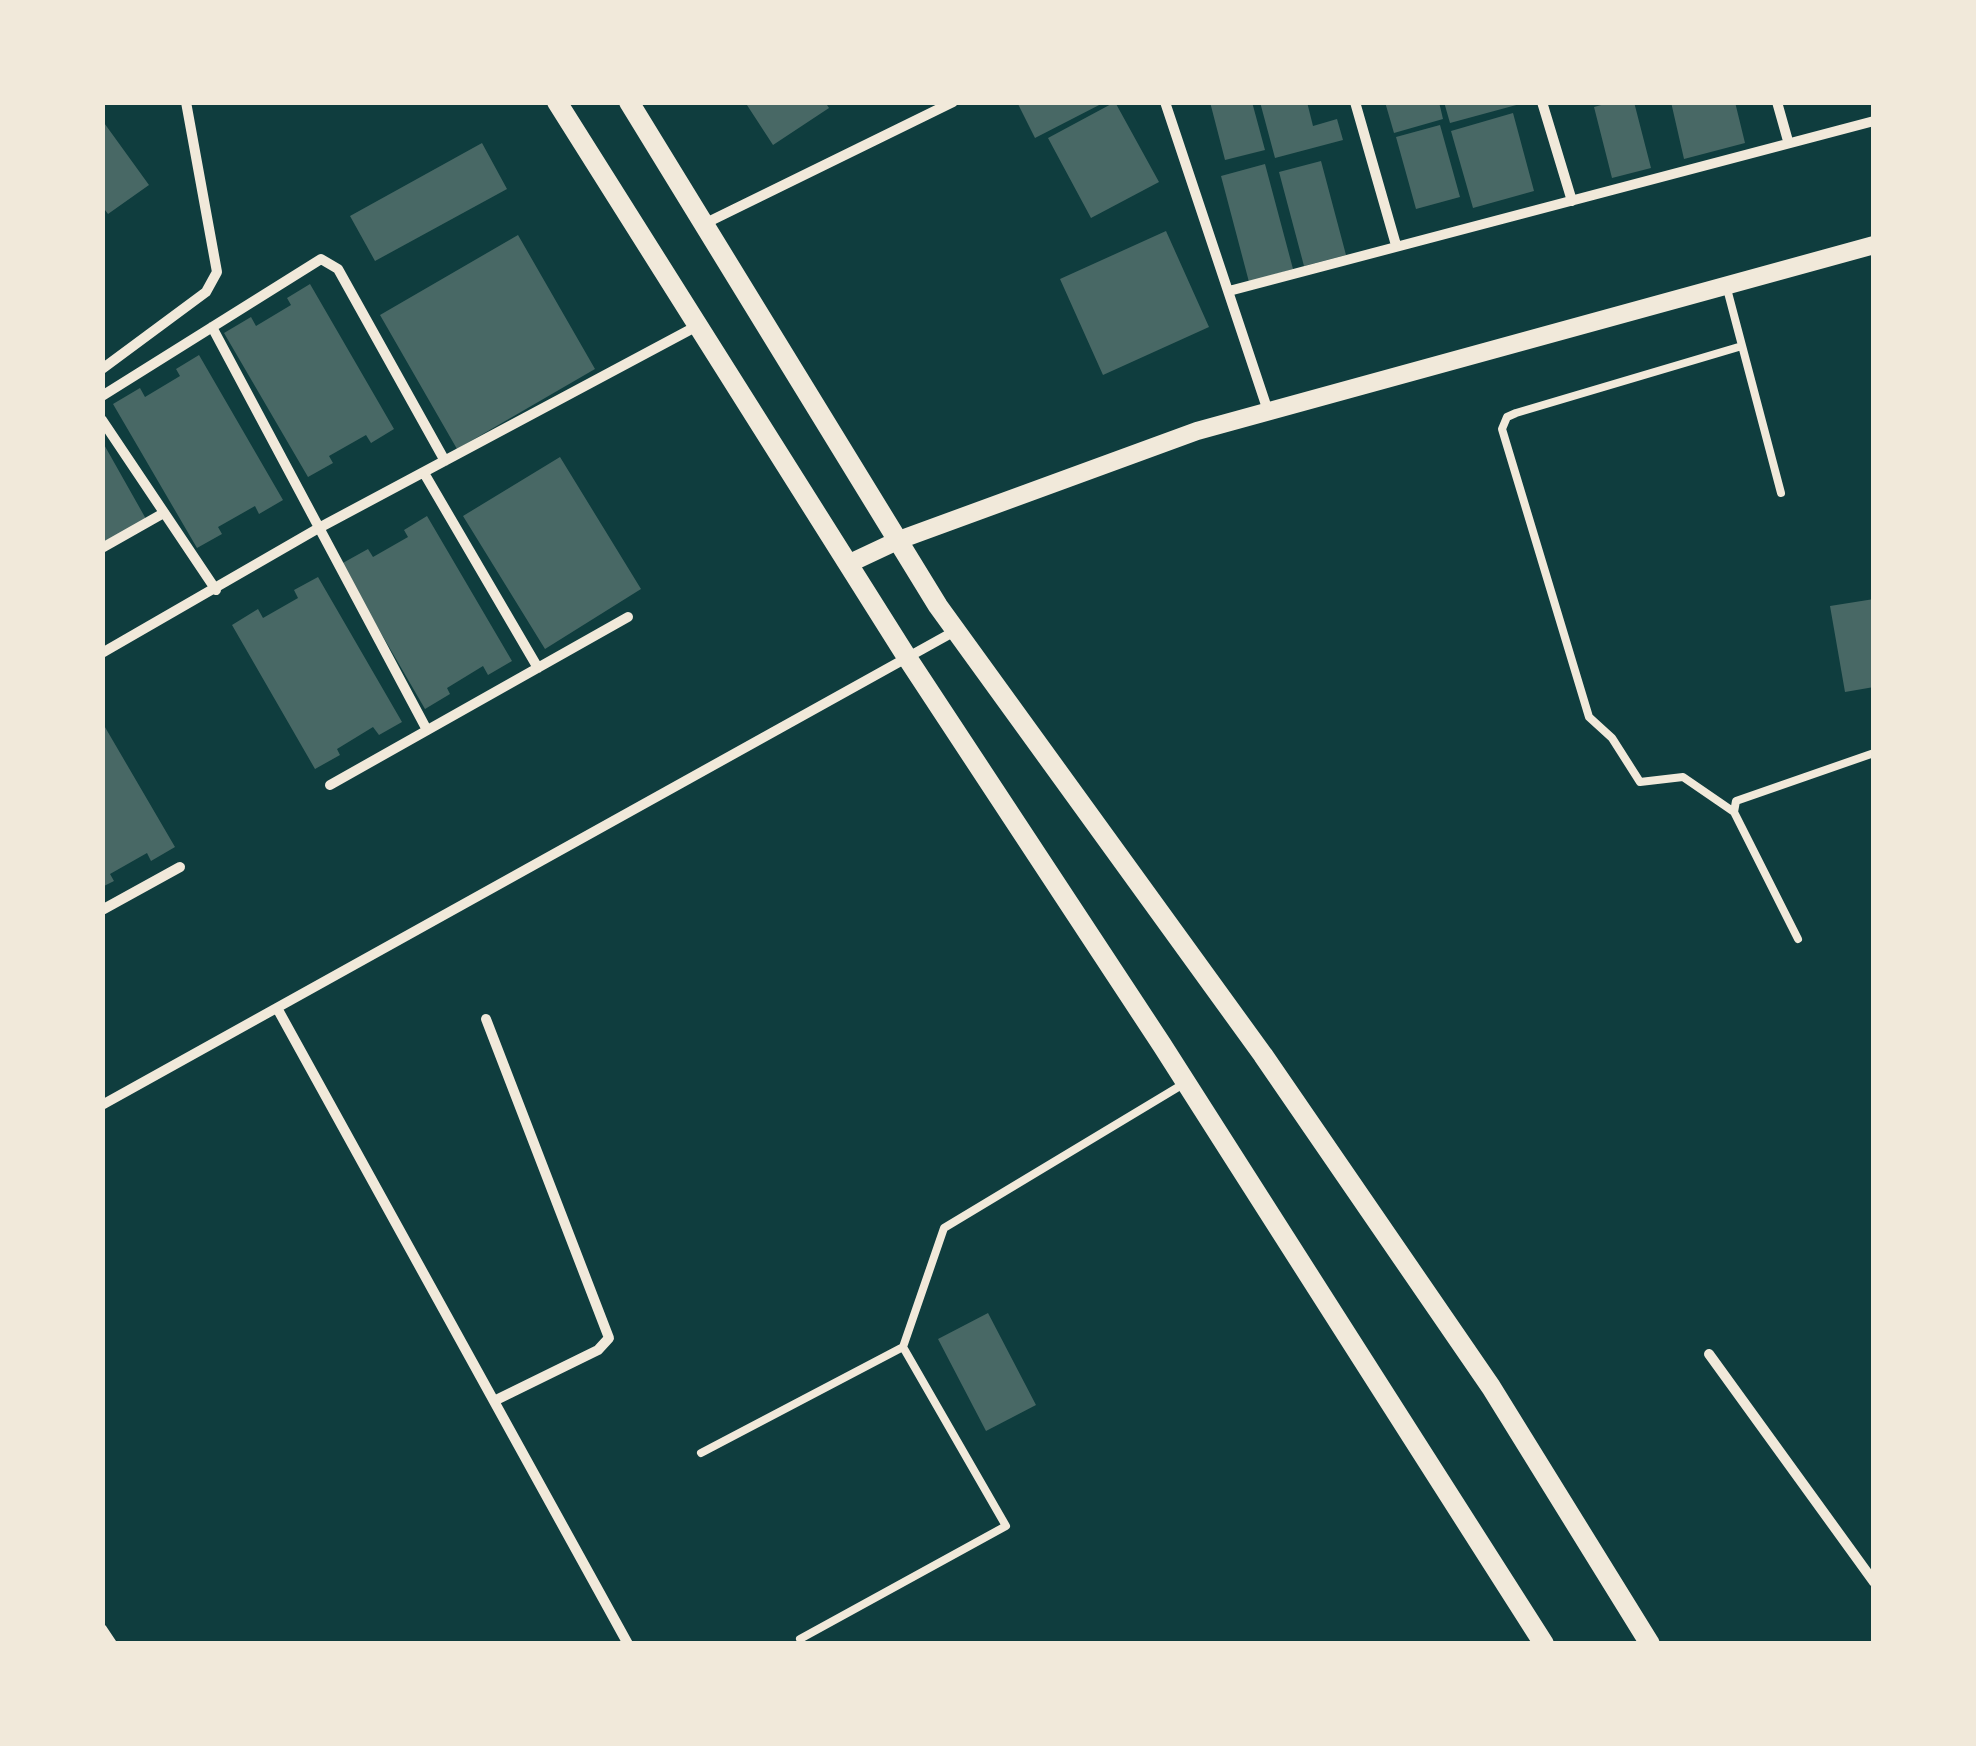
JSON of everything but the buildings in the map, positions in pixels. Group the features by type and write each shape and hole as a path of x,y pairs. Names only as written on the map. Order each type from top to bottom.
{"main road":[{"path":"557,102 908,658 1544,1644"},
{"path":"629,102 938,606 1274,1070 1491,1388 1650,1644"}],"street":[{"path":"102,368 206,292 216,272 186,102"},
{"path":"706,222 953,102"},
{"path":"1164,102 1268,411"},
{"path":"1355,102 1396,245"},
{"path":"1542,102 1572,201"},
{"path":"1778,102 1788,141"},
{"path":"1229,290 1874,120"},
{"path":"850,563 899,540 1197,431 1874,245"},
{"path":"102,396 321,258 338,269 445,461"},
{"path":"102,654 318,529 699,325"},
{"path":"212,327 426,730"},
{"path":"102,420 216,590"},
{"path":"424,473 538,668"},
{"path":"102,548 162,514"},
{"path":"330,784 628,618"},
{"path":"102,1105 956,630"},
{"path":"102,910 180,866"},
{"path":"277,1008 628,1644"},
{"path":"486,1019 609,1338 598,1350 494,1401"},
{"path":"1709,1354 1874,1582"},
{"path":"102,1628 112,1644"}],"lane":[{"path":"1726,285 1780,493"},
{"path":"1742,346 1516,413 1507,417 1502,429 1590,717 1612,738 1640,782 1683,777 1734,812 1798,939"},
{"path":"1734,812 1736,801 1750,792 1874,753"},
{"path":"701,1454 903,1347 944,1228 1185,1084"},
{"path":"800,1639 1006,1526 903,1347"}]}
